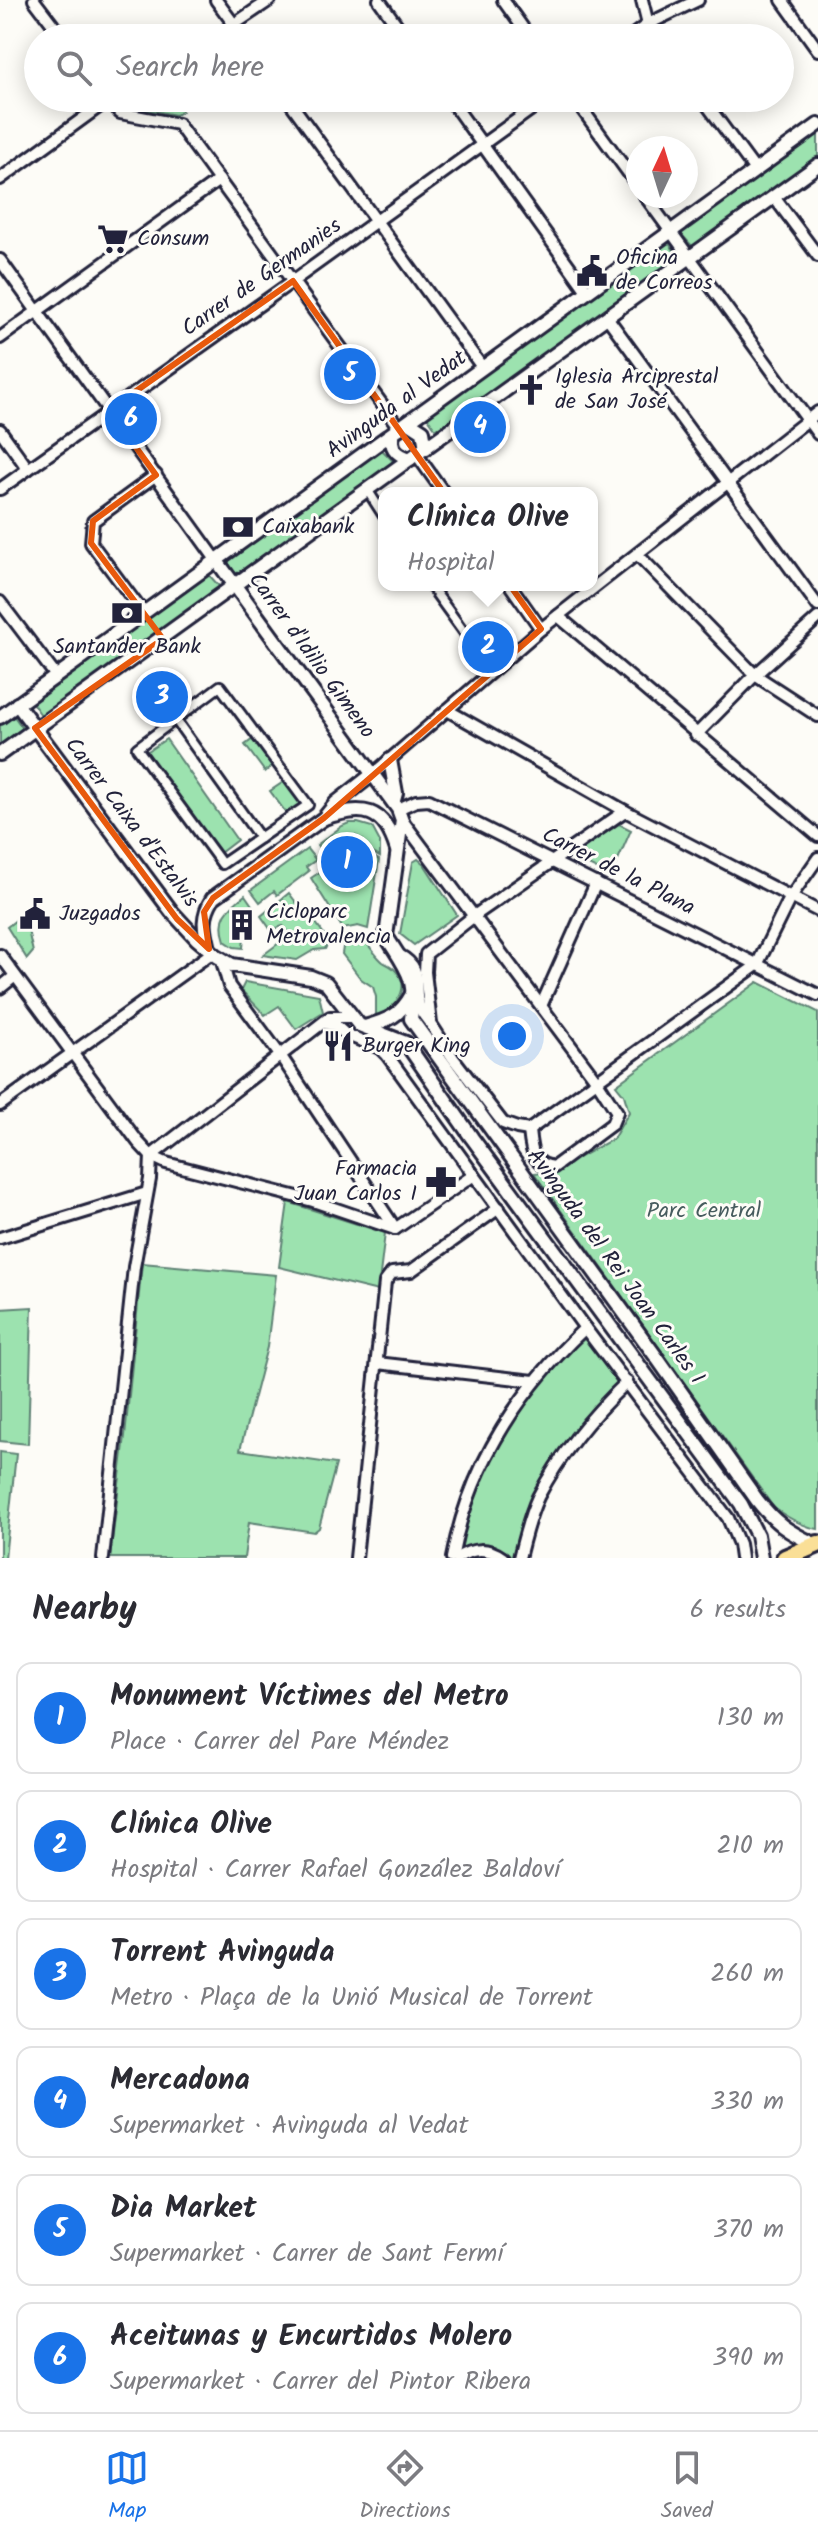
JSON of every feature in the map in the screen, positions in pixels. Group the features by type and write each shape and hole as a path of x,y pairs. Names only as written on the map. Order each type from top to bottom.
{"main road":[{"path":"785,1558 816,1544"}],"street":[{"path":"34,0 52,24"},
{"path":"216,0 234,24 270,0"},
{"path":"379,0 396,24"},
{"path":"503,0 520,24"},
{"path":"642,0 648,24 698,0"},
{"path":"782,0 818,50"},
{"path":"0,179 90,112"},
{"path":"119,112 178,124 400,428 423,431 417,454"},
{"path":"297,112 482,367"},
{"path":"459,112 587,291"},
{"name":"Carrer de Germanies","path":"0,489 528,112"},
{"path":"584,112 626,170"},
{"path":"712,112 755,170"},
{"name":"Avinguda al Vedat","path":"0,717 818,125"},
{"path":"0,754 818,165"},
{"path":"0,338 219,180"},
{"path":"774,197 818,256"},
{"path":"654,208 818,434"},
{"path":"0,260 217,561"},
{"path":"607,317 818,606"},
{"path":"598,586 818,412"},
{"path":"400,428 392,445 394,450 417,454 440,487"},
{"path":"0,430 28,469"},
{"path":"144,614 91,543 93,521 156,475"},
{"path":"368,491 378,507"},
{"path":"638,555 755,675 818,716"},
{"name":"Carrer d'Idilio Gimeno","path":"217,561 373,774"},
{"path":"434,591 492,671"},
{"path":"514,591 541,629"},
{"path":"0,1105 214,953 203,927 204,912 213,898 324,818 336,803 541,629 591,591"},
{"path":"0,602 56,676"},
{"path":"558,616 818,836"},
{"path":"696,735 755,675 818,618"},
{"path":"220,686 308,805 222,864 137,748 175,719 220,686"},
{"name":"Carrer Caixa d'Estalvis","path":"17,704 177,919 232,965 311,977 326,983 359,1025 368,1028"},
{"path":"447,710 625,811 818,911"},
{"path":"175,719 260,838"},
{"name":"Avinguda del Rei Joan Carles I","path":"390,760 398,810 398,855 386,936 409,971 413,993 411,1019 757,1500 773,1520 787,1531 816,1544"},
{"path":"373,774 474,916 597,1081 612,1100 617,1112 612,1124 554,1167 544,1166 531,1152 529,1130 597,1081 757,965 790,898 818,858"},
{"name":"Carrer de la Plana","path":"398,810 416,801 429,800 818,995"},
{"path":"324,818 348,810 365,810 382,819 391,832 398,855"},
{"path":"474,916 625,811"},
{"path":"541,1006 596,883"},
{"name":"Avinguda del Rei Joan Carles I","path":"431,1024 426,954 474,916"},
{"name":"Carrer Caixa d'Estalvis","path":"214,953 229,986 280,1055 395,1229"},
{"name":"Avinguda del Rei Joan Carles I","path":"397,954 407,959 416,970 420,1010 453,1058 503,1123 529,1130"},
{"path":"0,955 138,1142 151,1156 166,1163 301,1198 395,1229 474,1175"},
{"path":"0,988 15,976"},
{"path":"413,993 401,1012 368,1028 585,1328 728,1518 739,1544 741,1558"},
{"path":"103,1558 134,1267 151,1156 330,1017 353,1017"},
{"path":"323,1023 335,1025 345,1034 380,1048"},
{"name":"Avinguda del Rei Joan Carles I","path":"368,1028 406,1043 472,1138 741,1504 757,1535 761,1558"},
{"path":"0,1238 147,1193"},
{"path":"356,1558 385,1282 392,1273 411,1271 499,1208"},
{"path":"455,1558 463,1508 489,1451 524,1393 585,1328"},
{"path":"377,1363 534,1381"},
{"path":"519,1558 537,1500 558,1463 588,1420 627,1382"},
{"path":"455,1558 478,1549 488,1550 503,1558"}],"highlighted area":[{"path":"293,281 541,629 324,818 213,898 204,912 209,949 177,919 35,728 163,639 91,543 93,521 156,475 109,410"}],"green space":[{"path":"818,131 818,156 693,247 681,234 682,230"},
{"path":"667,241 679,257 440,430 435,428 428,413"},
{"path":"381,449 393,461 390,466 239,574 235,573 229,559"},
{"path":"208,574 219,590 44,716 41,715 33,704 34,700"},
{"path":"13,715 24,730 0,747 0,724"},
{"path":"166,739 237,840 216,856 142,755"},
{"path":"253,739 273,765 265,772 245,745"},
{"path":"285,781 301,804 287,814 270,791"},
{"path":"349,823 372,827 380,842 380,857 365,849 363,840 354,835 342,838 324,854 317,845"},
{"path":"619,824 631,830 611,876 578,860 576,856 579,851"},
{"path":"307,849 316,860 306,867 309,871 277,895 274,891 260,902 251,890"},
{"path":"366,853 379,860 368,929 358,926 343,929 311,878 320,872 334,883 348,880 359,868"},
{"path":"418,859 457,915 414,945 400,934 413,862"},
{"path":"289,893 305,914 308,912 329,941 325,949 314,950 297,960 263,955 287,937 288,931 283,926 271,930 261,916"},
{"path":"245,895 254,908 235,924 244,937 243,948 234,947 225,941 223,920 229,909"},
{"path":"21,916 27,926 33,952 27,959 7,927"},
{"path":"356,935 393,968 402,983 400,997 376,1018 373,987 361,979 342,954 343,947 350,941 348,937"},
{"path":"245,982 319,995 323,1012 296,1029 279,1006 265,1015 241,990"},
{"name":"Parc Central","path":"758,982 818,1012 818,1529 801,1524 774,1508 534,1173 554,1171 613,1139 629,1112 624,1095 616,1085"},
{"path":"288,1202 385,1233 378,1291 279,1267"},
{"path":"142,1263 276,1275 267,1347 240,1450 336,1464 319,1528 314,1532 249,1522 244,1558 110,1558"},
{"path":"32,1307 28,1444 0,1441 0,1309"},
{"path":"583,1329 627,1382 548,1480 520,1558 453,1558 463,1508 524,1393"},
{"path":"0,1452 16,1454 5,1558 0,1558"}],"place":[{"name":"Consum","path":"113,239"},
{"name":"Oficina de Correos","path":"592,271"},
{"name":"Dia Market","path":"350,374"},
{"name":"Iglesia Arciprestal de San José","path":"531,390"},
{"name":"Aceitunas y Encurtidos Molero","path":"131,419"},
{"name":"Mercadona","path":"480,427"},
{"name":"Caixabank","path":"238,527"},
{"name":"Santander Bank","path":"127,613"},
{"name":"Clínica Olive","path":"488,647"},
{"name":"Torrent Avinguda","path":"162,697"},
{"name":"Monument Víctimes del Metro","path":"347,862"},
{"name":"Juzgados","path":"35,914"},
{"name":"Cicloparc Metrovalencia","path":"242,925"},
{"name":"Burger King","path":"338,1046"},
{"name":"Farmacia Juan Carlos I","path":"441,1182"}]}
